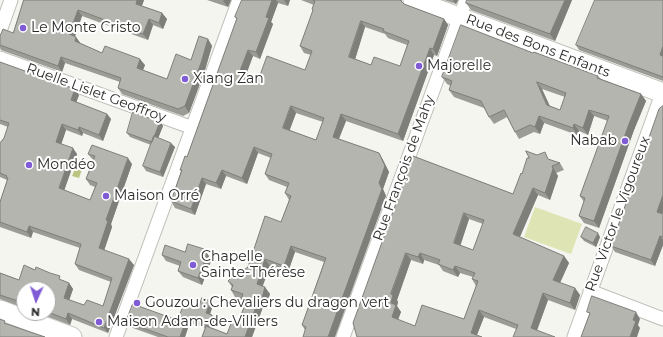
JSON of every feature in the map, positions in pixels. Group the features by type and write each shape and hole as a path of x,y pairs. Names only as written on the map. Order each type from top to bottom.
{"street":[{"path":"0,31 11,0"},
{"path":"116,337 239,0"},
{"name":"Rue des Bons Enfants","path":"413,0 463,9 663,92"},
{"name":"Rue François de Mahy","path":"343,337 463,9"},
{"name":"Ruelle Lislet Geoffroy","path":"0,58 193,128"},
{"name":"Rue Victor le Vigoureux","path":"574,337 663,92"},
{"path":"590,291 663,319"},
{"path":"0,310 72,337"}],"shaded area":[{"path":"79,159 85,161 79,178 72,176"},
{"path":"535,207 582,224 571,254 524,237"}],"building":[{"path":"24,0 137,0 136,4 162,13 159,23 149,19 143,34 78,10 69,34 76,37 75,41 102,53 105,46 140,59 137,68 167,79 176,54 191,60 199,36 208,39 185,106 178,109 118,88 121,78 61,57 58,66 0,45 0,36 3,29 13,33"},
{"path":"242,0 272,0 266,17 269,18 256,52 248,50 240,71 259,78 267,56 305,70 312,51 300,46 313,10 315,1 313,0 400,0 404,4 444,19 433,49 430,48 398,134 341,114 333,137 379,153 385,166 379,183 382,189 328,337 303,337 306,327 302,325 326,258 291,246 284,266 265,259 257,284 265,287 261,302 258,301 245,337 202,337 206,326 227,334 232,321 238,323 246,302 241,300 243,294 231,290 233,285 228,281 233,276 236,276 248,267 265,216 281,222 291,196 285,193 289,183 265,174 272,154 254,147 242,178 222,170 216,183 202,178 191,209 171,201 182,170 180,170 185,156 187,157 237,18 235,17","holes":["361,21 384,29 383,31 409,41 400,66 374,57 371,65 349,57","291,106 324,118 316,140 283,128"]},
{"path":"467,0 565,0 550,34 466,3"},
{"path":"595,0 663,0 663,46 660,55 663,56 663,77 576,45"},
{"path":"461,25 598,76 597,78 641,94 594,221 579,216 585,198 580,196 609,116 589,110 583,128 574,124 573,128 539,116 535,127 530,125 515,132 504,110 489,117 481,101 449,90 452,81 442,77","holes":["537,82 566,93 560,110 547,105"]},
{"path":"0,62 75,89 71,100 107,114 99,135 79,127 78,130 62,124 56,142 73,148 59,188 90,200 97,183 86,179 95,156 88,154 92,145 128,158 106,220 108,221 99,248 129,259 104,328 68,313 66,319 56,315 56,281 16,281 16,300 0,295 0,273 19,280 24,265 35,270 36,267 60,276 59,279 69,283 64,298 84,305 87,300 103,306 112,278 75,264 81,244 29,226 27,232 0,222 0,202 8,178 0,173 0,143 4,138 9,123 0,120"},
{"path":"663,106 663,195 657,212 663,214 663,237 660,236 651,260 611,246 659,109"},
{"path":"133,112 160,122 152,142 127,133"},
{"path":"154,136 171,143 160,172 143,166"},
{"path":"526,151 537,155 545,152 548,159 560,163 552,166 553,169 545,193 533,188 513,234 564,256 553,280 575,288 570,303 543,293 531,328 555,337 513,337 518,325 479,310 471,333 482,337 357,337 353,323 413,156 513,194 527,158 529,158","holes":["464,213 484,220 473,250 454,243","406,253 418,257 420,253 440,260 438,264 453,270 455,266 475,273 472,279 478,281 464,319 422,305 415,326 392,317 396,305 391,303 393,295 391,294"]},
{"path":"586,227 598,233 593,243 581,237"},
{"name":"Chapelle Sainte-Thérèse","path":"188,244 204,249 203,253 207,254 198,278 178,271 181,262 162,255 165,245 185,252"},
{"path":"592,296 636,312 633,320 636,321 630,337 581,337 590,313 587,312"},
{"path":"202,298 211,301 206,313 212,315 208,326 179,316 184,304 198,309"},
{"path":"133,304 185,323 180,337 168,337 126,322"},
{"path":"0,319 5,321 4,323 45,337 0,337"}],"place":[{"name":"Le Monte Cristo","path":"23,28"},
{"name":"Majorelle","path":"419,66"},
{"name":"Xiang Zan","path":"185,79"},
{"name":"Nabab","path":"625,141"},
{"name":"Mondéo","path":"29,165"},
{"name":"Maison Orré","path":"106,196"},
{"name":"Chapelle Sainte-Thérèse","path":"193,265"},
{"name":"Gouzou : Chevaliers du dragon vert","path":"137,303"},
{"name":"Maison Adam-de-Villiers","path":"99,322"}]}
